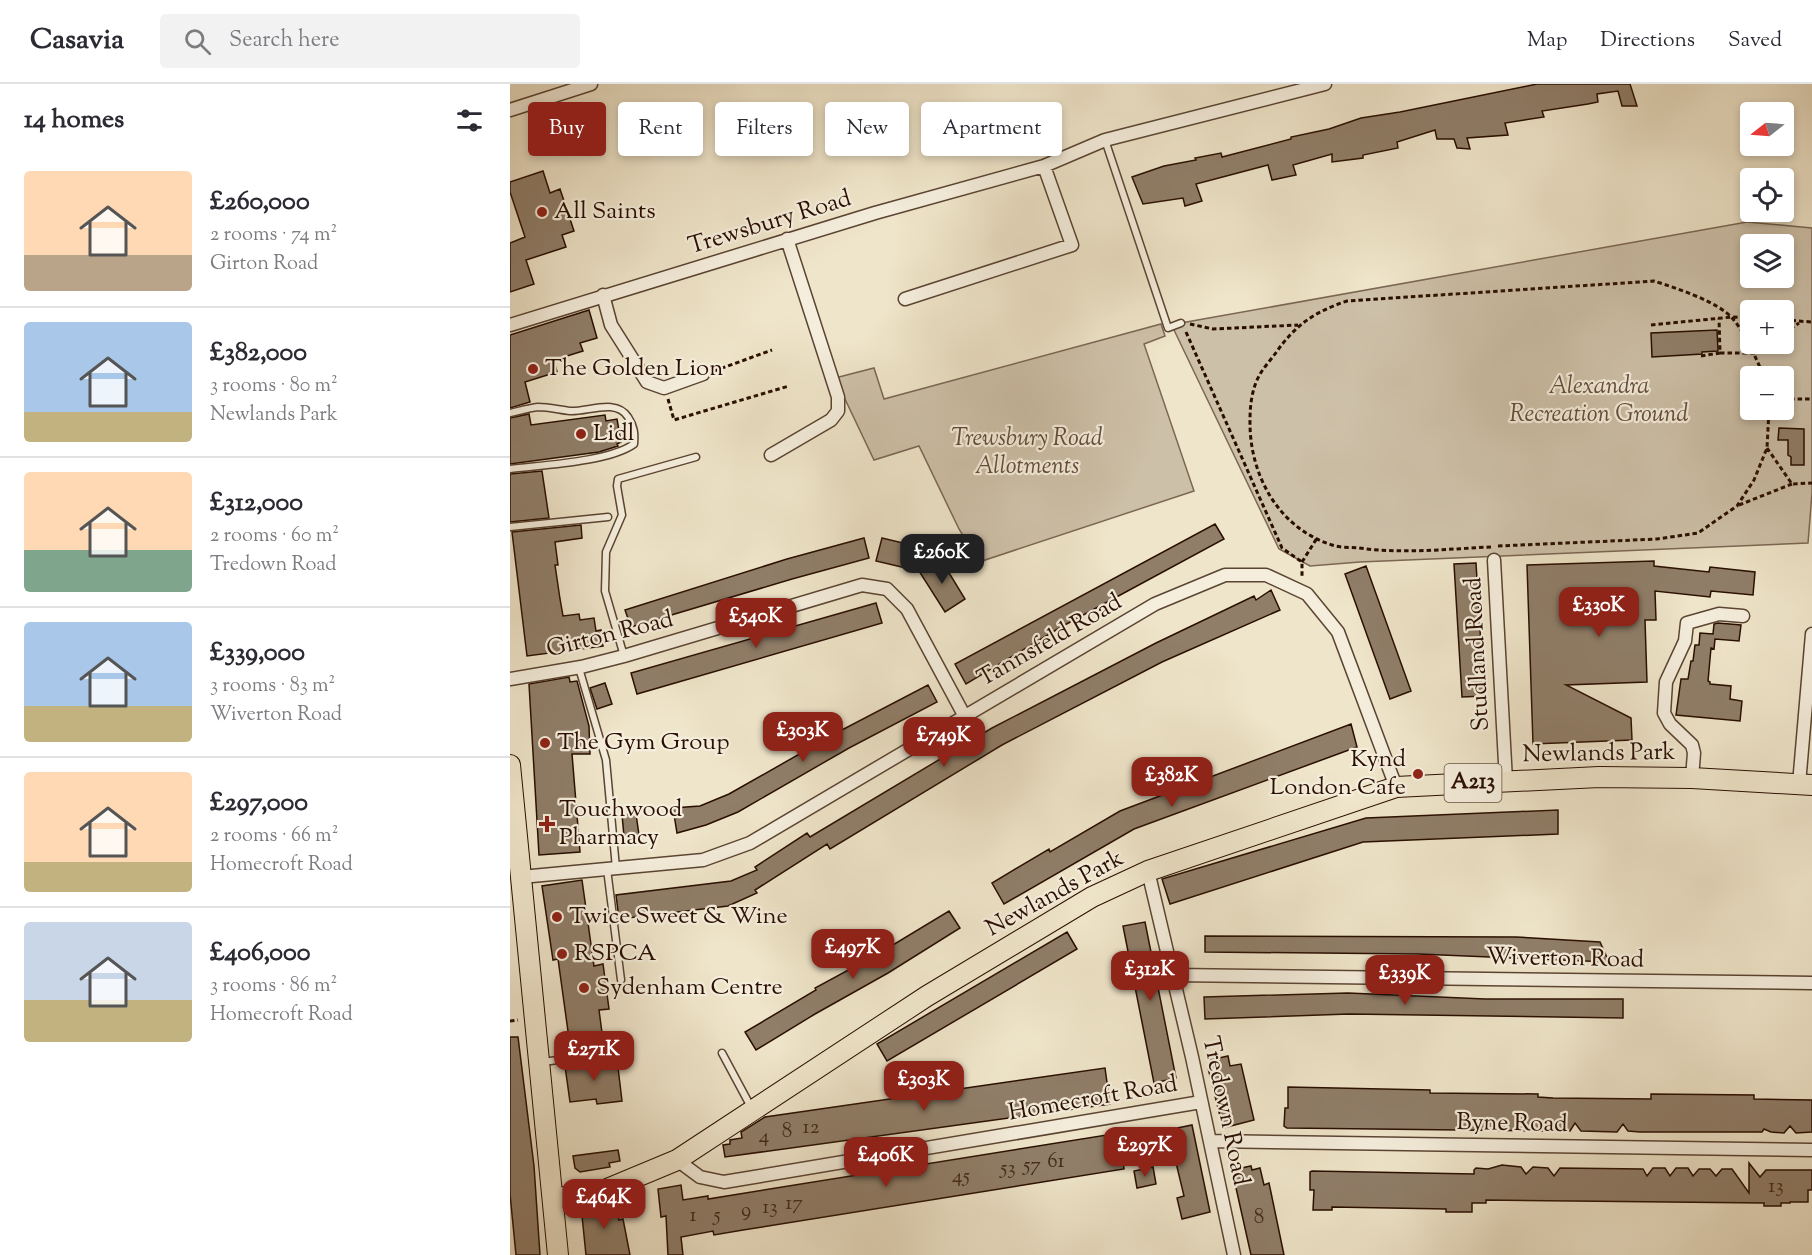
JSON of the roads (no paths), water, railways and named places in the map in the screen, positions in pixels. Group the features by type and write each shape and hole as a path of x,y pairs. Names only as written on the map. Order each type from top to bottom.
{"main road":[{"path":"510,765 558,1255"},
{"name":"Newlands Park","path":"553,1199 605,1190 677,1160 946,985 1092,897 1148,871 1396,787 1599,777 1692,778 1806,785"}],"street":[{"path":"510,110 591,84"},
{"name":"Trewsbury Road","path":"510,325 875,213 1044,166 1105,140 1325,84"},
{"path":"905,299 1072,245 1044,166"},
{"path":"771,454 831,420 838,411 838,397 788,239"},
{"path":"603,295 611,325 647,382 664,388 704,374"},
{"name":"Studland Road","path":"1494,560 1506,781"},
{"name":"Tannsfeld Road","path":"521,877 702,860 750,843 1155,604 1225,575 1266,575 1307,594 1338,632 1396,787"},
{"name":"Girton Road","path":"510,680 579,668 624,656 862,585 887,589 907,609 964,715"},
{"path":"1692,778 1694,753 1692,745 1670,724 1664,713 1666,682 1685,641 1687,623 1719,614 1743,616"},
{"path":"1806,785 1812,634"},
{"name":"Tredown Road","path":"1148,871 1174,975 1234,1255"},
{"name":"Wiverton Road","path":"1174,975 1812,983"},
{"name":"Homecroft Road","path":"677,1160 700,1177 724,1182 1201,1102"},
{"name":"Byne Road","path":"1210,1141 1812,1150"}],"lane":[{"path":"1105,140 1168,328 1181,323"},
{"path":"510,413 538,407 570,411 613,407 626,413 635,434 634,444 624,451 510,469"},
{"path":"624,656 605,591 606,552 622,515 618,479 696,457"},
{"path":"510,527 608,517"},
{"path":"579,668 606,760 611,869 621,980"},
{"path":"539,1062 615,1052"},
{"path":"722,1053 753,1110"}],"place":[{"name":"All Saints","path":"542,212"},
{"name":"The Golden Lion","path":"533,369"},
{"name":"Lidl","path":"581,434"},
{"name":"The Gym Group","path":"545,743"},
{"name":"Kynd London Cafe","path":"1418,774"},
{"name":"Touchwood Pharmacy","path":"547,824"},
{"name":"Twice Sweet & Wine","path":"557,917"},
{"name":"RSPCA","path":"562,954"},
{"name":"Sydenham Centre","path":"584,988"}],"park label":[{"name":"Alexandra Recreation Ground","path":"1599,401"},
{"name":"Trewsbury Road Allotments","path":"1027,453"}]}
